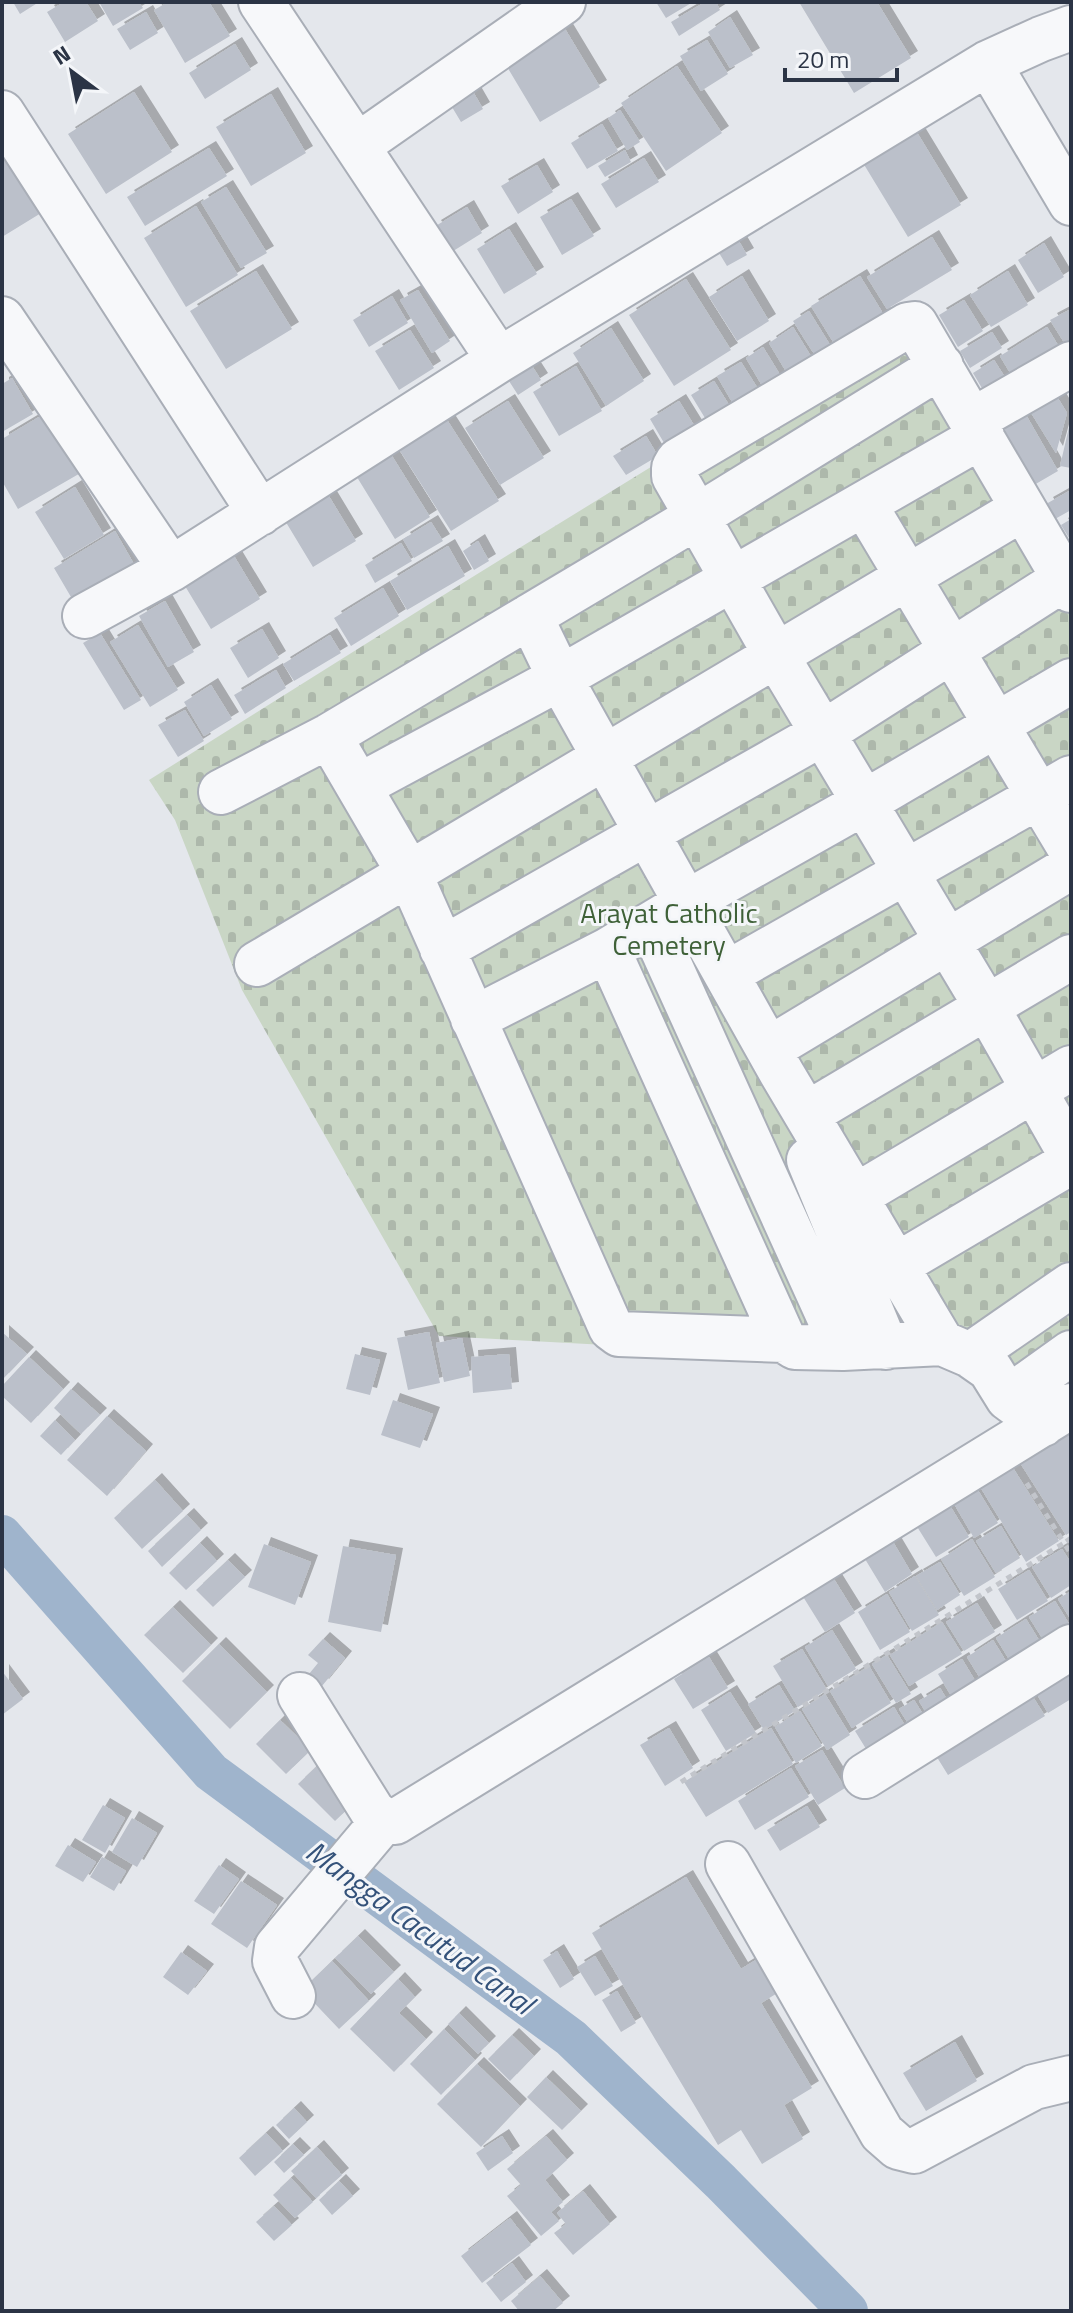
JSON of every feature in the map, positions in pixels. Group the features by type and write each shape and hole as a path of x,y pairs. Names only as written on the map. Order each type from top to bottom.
{"street":[{"path":"261,2 499,360"},
{"path":"357,146 563,2"},
{"path":"85,616 171,569 499,360 988,63 1071,28"},
{"path":"988,63 1071,203"},
{"path":"2,113 260,513"},
{"path":"2,319 171,569"},
{"path":"442,949 823,733 952,651 1068,585 915,324 908,325 678,461 674,476 776,655 823,733 865,802 986,1006 1071,1155"},
{"path":"359,786 560,678 864,504 1071,364"},
{"path":"221,792 329,736 698,516 941,366"},
{"path":"864,504 997,726 1055,787 1071,850"},
{"path":"257,964 1022,509"},
{"path":"530,616 560,678 648,833 669,913 843,1348"},
{"path":"473,1019 608,950 1071,681"},
{"path":"329,736 409,873 611,1328 619,1334 784,1340 795,1347 956,1349 1071,1285"},
{"path":"726,974 1055,787"},
{"path":"775,1060 948,942 1071,867"},
{"path":"669,913 726,974 897,1265 956,1349 990,1369 1008,1398 1057,1415"},
{"path":"608,950 784,1340"},
{"path":"807,1114 1071,957"},
{"path":"775,1060 786,1105 886,1347"},
{"path":"856,1196 1071,1068"},
{"path":"897,1265 1071,1162"},
{"path":"1008,1398 1071,1353"},
{"path":"293,1996 275,1961 277,1947 376,1828 395,1822 1057,1415"},
{"path":"865,1776 1071,1647"},
{"path":"300,1695 373,1812 376,1828"},
{"path":"728,1864 882,2133 898,2147 914,2151 1034,2087 1071,2078"}],"path":[{"path":"1004,1448 1071,1554"},
{"path":"681,1782 1071,1538"}],"green space":[{"name":"Arayat Catholic Cemetery","path":"920,301 1026,501 1071,577 1071,1354 997,1403 976,1365 439,1336 242,990 175,820 149,780"}],"building":[{"path":"13,2 39,2 20,14"},
{"path":"64,2 86,2 98,21 65,42 47,12"},
{"path":"99,2 139,2 143,8 113,26"},
{"path":"168,2 209,2 230,36 185,63 154,10"},
{"path":"656,2 693,2 666,18"},
{"path":"705,2 716,2 720,10 679,36 671,22"},
{"path":"799,2 877,2 911,58 854,93"},
{"path":"146,12 158,33 130,50 117,29"},
{"path":"730,17 753,55 730,68 708,32"},
{"path":"559,19 600,87 540,122 500,55"},
{"path":"707,40 728,74 701,91 680,56"},
{"path":"235,44 251,70 205,99 189,73"},
{"path":"677,66 722,133 666,171 621,103"},
{"path":"468,83 483,109 461,122 446,97"},
{"path":"134,92 172,152 106,194 68,134"},
{"path":"271,94 306,153 251,186 216,127"},
{"path":"620,110 640,142 627,150 608,118"},
{"path":"910,121 961,205 908,237 857,153"},
{"path":"602,124 618,151 587,169 571,143"},
{"path":"209,148 227,176 145,226 127,197"},
{"path":"625,150 631,162 605,177 598,166"},
{"path":"2,153 46,210 2,237"},
{"path":"644,158 659,182 616,208 601,184"},
{"path":"537,165 553,192 518,214 501,186"},
{"path":"226,187 267,253 241,268 201,202"},
{"path":"571,199 594,236 562,255 540,217"},
{"path":"196,206 238,275 186,307 144,238"},
{"path":"467,207 482,233 450,253 434,227"},
{"path":"730,226 747,255 727,266 710,238"},
{"path":"509,229 537,274 504,294 477,249"},
{"path":"932,237 952,270 887,309 867,277"},
{"path":"1044,243 1064,277 1038,293 1018,260"},
{"path":"256,271 292,329 226,369 190,311"},
{"path":"1008,271 1028,305 991,327 970,295"},
{"path":"742,276 769,321 737,341 709,297"},
{"path":"860,276 884,315 835,345 811,306"},
{"path":"686,279 731,350 674,386 629,315"},
{"path":"418,290 450,341 432,353 400,300"},
{"path":"392,296 408,323 369,347 353,320"},
{"path":"964,300 983,331 958,347 939,315"},
{"path":"1069,310 1071,344 1067,347 1050,320"},
{"path":"809,311 832,348 816,357 793,321"},
{"path":"793,327 812,358 787,373 769,343"},
{"path":"1047,327 1059,347 1012,376 1000,356"},
{"path":"611,328 644,381 606,406 573,353"},
{"path":"410,330 434,368 399,390 375,351"},
{"path":"992,332 1002,348 970,368 960,351"},
{"path":"763,347 782,378 764,389 746,358"},
{"path":"523,352 541,380 518,395 500,367"},
{"path":"994,360 1008,382 986,395 973,373"},
{"path":"741,362 760,392 735,407 717,376"},
{"path":"576,366 602,411 559,436 533,392"},
{"path":"12,378 33,414 2,432 2,384"},
{"path":"714,381 731,408 708,423 691,395"},
{"path":"1056,395 1067,413 1056,453 1030,411"},
{"path":"508,401 544,458 500,485 465,428"},
{"path":"679,401 697,430 667,448 650,419"},
{"path":"440,409 499,501 451,531 393,440"},
{"path":"49,411 84,471 18,509 2,481 2,439"},
{"path":"1026,415 1058,471 1034,485 1002,430"},
{"path":"1071,423 1071,468 1060,466"},
{"path":"646,436 658,456 626,475 613,456"},
{"path":"387,448 430,517 395,539 352,469"},
{"path":"75,487 104,535 64,559 35,512"},
{"path":"1071,490 1071,510 1055,519 1046,504"},
{"path":"327,493 356,541 313,567 284,519"},
{"path":"1071,519 1071,541 1061,525"},
{"path":"431,522 443,541 414,558 403,539"},
{"path":"115,531 139,573 78,609 54,568"},
{"path":"478,541 489,561 474,570 463,551"},
{"path":"401,543 412,561 375,583 365,565"},
{"path":"448,546 465,576 407,610 390,581"},
{"path":"234,556 260,599 211,629 185,586"},
{"path":"383,588 399,616 351,646 334,618"},
{"path":"165,601 194,652 168,667 139,616"},
{"path":"138,625 178,690 150,707 110,642"},
{"path":"262,629 279,658 248,678 230,648"},
{"path":"100,633 141,700 124,710 83,643"},
{"path":"330,635 341,653 294,681 283,664"},
{"path":"276,670 286,688 245,714 234,695"},
{"path":"211,685 232,719 204,736 184,702"},
{"path":"185,710 204,741 178,757 158,725"},
{"path":"2,1332 27,1354 2,1380"},
{"path":"429,1332 440,1383 408,1390 397,1338"},
{"path":"462,1338 470,1376 444,1382 436,1343"},
{"path":"355,1354 380,1360 370,1395 346,1389"},
{"path":"509,1354 512,1389 473,1393 471,1357"},
{"path":"29,1357 63,1389 31,1423 2,1396 2,1386"},
{"path":"71,1389 100,1415 81,1434 54,1408"},
{"path":"393,1400 433,1414 420,1448 381,1435"},
{"path":"107,1416 146,1451 107,1496 67,1460"},
{"path":"55,1420 75,1440 61,1455 40,1436"},
{"path":"1071,1424 1071,1532 1066,1535 1017,1458"},
{"path":"1008,1460 1059,1541 1026,1562 976,1480"},
{"path":"155,1480 183,1511 142,1549 114,1518"},
{"path":"976,1487 998,1523 974,1538 953,1502"},
{"path":"949,1504 969,1537 936,1557 916,1525"},
{"path":"187,1515 201,1530 162,1567 148,1551"},
{"path":"1001,1526 1020,1558 996,1573 976,1541"},
{"path":"972,1539 995,1577 964,1596 941,1559"},
{"path":"893,1542 912,1574 885,1592 865,1559"},
{"path":"200,1543 217,1561 186,1590 169,1573"},
{"path":"264,1544 311,1562 295,1605 248,1587"},
{"path":"343,1546 396,1555 381,1632 328,1622"},
{"path":"1062,1549 1071,1563 1071,1585 1051,1598 1032,1567"},
{"path":"228,1560 245,1577 213,1607 196,1590"},
{"path":"940,1562 960,1595 937,1610 916,1576"},
{"path":"1029,1570 1048,1601 1017,1620 998,1589"},
{"path":"832,1576 855,1613 825,1632 802,1595"},
{"path":"915,1576 939,1615 912,1631 889,1592"},
{"path":"1071,1591 1071,1620 1058,1599"},
{"path":"887,1594 910,1632 880,1650 858,1612"},
{"path":"1055,1601 1071,1627 1054,1657 1029,1617"},
{"path":"977,1603 995,1632 964,1651 946,1622"},
{"path":"173,1607 211,1645 183,1673 144,1635"},
{"path":"1026,1619 1050,1658 1020,1677 996,1638"},
{"path":"942,1622 962,1654 909,1686 890,1655"},
{"path":"832,1630 856,1669 828,1686 805,1647"},
{"path":"323,1639 345,1658 322,1686 309,1674 318,1663 308,1655"},
{"path":"993,1640 1017,1679 991,1696 967,1657"},
{"path":"219,1644 267,1692 230,1729 182,1681"},
{"path":"802,1649 827,1690 798,1707 773,1666"},
{"path":"887,1655 911,1694 896,1703 872,1664"},
{"path":"709,1657 728,1688 693,1709 674,1679"},
{"path":"962,1659 985,1697 961,1712 938,1674"},
{"path":"1071,1659 1071,1699 1048,1713 1031,1684"},
{"path":"869,1666 891,1703 852,1728 830,1691"},
{"path":"2,1671 23,1699 2,1715"},
{"path":"779,1685 795,1711 764,1730 748,1704"},
{"path":"1026,1686 1045,1716 948,1775 930,1746"},
{"path":"940,1688 957,1716 936,1729 919,1701"},
{"path":"730,1692 756,1733 726,1751 701,1710"},
{"path":"825,1694 850,1735 827,1750 802,1709"},
{"path":"914,1700 933,1730 918,1739 899,1709"},
{"path":"894,1707 914,1741 876,1765 855,1731"},
{"path":"800,1711 822,1746 796,1763 775,1727"},
{"path":"280,1720 311,1750 286,1774 256,1744"},
{"path":"669,1728 693,1768 665,1786 640,1745"},
{"path":"771,1728 793,1764 706,1817 684,1782"},
{"path":"822,1750 845,1788 818,1805 795,1766"},
{"path":"316,1767 353,1804 335,1821 298,1784"},
{"path":"791,1768 809,1797 755,1830 738,1801"},
{"path":"103,1805 125,1818 105,1853 82,1840"},
{"path":"807,1806 820,1827 780,1851 767,1830"},
{"path":"132,1818 157,1833 137,1867 112,1852"},
{"path":"68,1845 96,1862 83,1882 55,1866"},
{"path":"102,1857 126,1871 114,1891 90,1877"},
{"path":"219,1865 239,1879 214,1914 194,1901"},
{"path":"686,1877 741,1969 769,1952 789,1986 761,2003 812,2088 784,2105 803,2139 762,2164 741,2130 718,2145 592,1933"},
{"path":"241,1881 277,1905 247,1948 211,1924"},
{"path":"358,1936 394,1972 371,1994 335,1958"},
{"path":"557,1951 574,1979 560,1988 543,1960"},
{"path":"181,1952 207,1971 188,1995 163,1977"},
{"path":"595,1956 613,1986 595,1996 577,1967"},
{"path":"332,1961 369,2001 339,2029 302,1990"},
{"path":"398,1979 415,1997 399,2013 426,2039 394,2072 350,2029"},
{"path":"617,1991 636,2023 621,2032 602,2000"},
{"path":"459,2013 489,2043 478,2054 448,2024"},
{"path":"444,2029 475,2060 441,2095 410,2064"},
{"path":"512,2035 534,2056 510,2081 488,2059"},
{"path":"955,2042 977,2081 926,2111 903,2073"},
{"path":"477,2064 520,2106 481,2147 437,2104"},
{"path":"546,2077 581,2111 562,2130 527,2097"},
{"path":"294,2108 307,2122 289,2139 276,2125"},
{"path":"266,2133 283,2151 255,2176 239,2158"},
{"path":"502,2136 513,2153 488,2171 476,2153"},
{"path":"546,2136 567,2160 545,2180 563,2202 551,2212 559,2221 541,2236 507,2196 521,2185 507,2169"},
{"path":"293,2144 304,2155 284,2173 274,2162"},
{"path":"317,2147 342,2175 316,2198 291,2171"},
{"path":"291,2178 313,2202 295,2218 273,2195"},
{"path":"339,2181 353,2196 332,2215 319,2200"},
{"path":"583,2191 610,2224 573,2255 554,2233 566,2224 557,2213"},
{"path":"274,2206 292,2225 274,2241 256,2222"},
{"path":"510,2218 531,2245 482,2283 461,2256"},
{"path":"512,2263 526,2282 501,2302 486,2283"},
{"path":"540,2276 563,2303 553,2311 519,2311 511,2301"}],"waterway":[{"name":"Mangga Cacutud Canal","path":"2,1535 211,1772 571,2038 721,2182 848,2311"}]}
